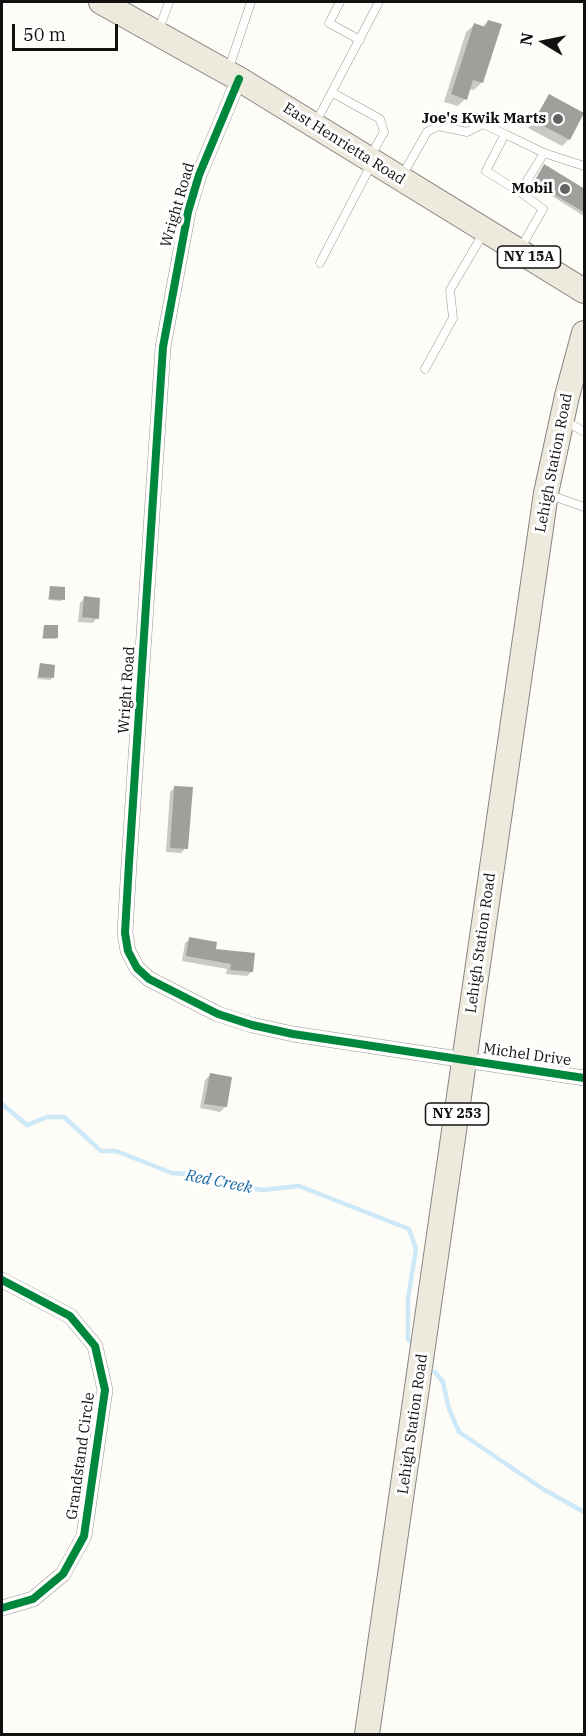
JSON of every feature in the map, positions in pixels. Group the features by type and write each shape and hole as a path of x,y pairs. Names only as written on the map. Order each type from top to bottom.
{"main road":[{"name":"East Henrietta Road","path":"101,2 233,76 585,291"},
{"name":"Lehigh Station Road","path":"367,1734 546,493 585,333"}],"street":[{"name":"Wright Road","path":"233,76 188,212 163,347 128,875 125,933 128,951 137,968 149,979 218,1014 252,1025 293,1034 465,1060"},
{"name":"Michel Drive","path":"465,1060 585,1078"},
{"name":"Grandstand Circle","path":"2,1280 70,1316 95,1346 105,1390 84,1536 63,1574 33,1599 2,1608"}],"lane":[{"path":"157,33 169,2"},
{"path":"233,76 251,2"},
{"path":"340,2 329,23 360,40"},
{"path":"314,125 333,93 379,2"},
{"path":"320,263 384,132 380,119 333,93"},
{"path":"401,178 427,132 438,126 467,132 483,124 544,153 585,166"},
{"path":"505,134 486,171 543,209 519,251"},
{"path":"520,192 544,153"},
{"path":"424,369 453,318 450,290 486,230"},
{"path":"568,404 585,432"},
{"path":"546,493 585,507"}],"building":[{"path":"488,20 502,24 483,83 473,80 467,100 451,94 474,23 485,27"},
{"path":"549,94 584,113 570,140 534,121"},
{"path":"544,164 585,189 585,213 534,182"},
{"path":"50,586 65,587 65,600 49,599"},
{"path":"84,596 100,598 99,619 82,617"},
{"path":"44,625 58,625 58,638 43,638"},
{"path":"40,663 55,665 54,678 38,677"},
{"path":"174,786 193,787 188,849 170,848"},
{"path":"189,937 217,942 216,949 255,953 253,972 230,970 231,964 186,956"},
{"path":"210,1073 232,1077 227,1107 204,1104"}],"waterway":[{"name":"Red Creek","path":"2,1104 27,1125 47,1117 64,1117 101,1151 116,1151 172,1173 201,1175 232,1185 262,1190 299,1186 409,1229 416,1249 408,1298 408,1339 413,1344"},
{"name":"Red Creek","path":"435,1372 443,1382 449,1409 459,1432 543,1489 584,1512"}],"cycle path":[{"path":"239,79 199,175 188,212 163,347 129,863 125,933 128,951 137,968 149,979 218,1014 252,1025 293,1034 584,1078"},
{"path":"2,1280 70,1316 95,1346 105,1390 84,1536 63,1574 33,1599 2,1608"}],"place":[{"name":"Joe's Kwik Marts","path":"558,119"},
{"name":"Mobil","path":"565,189"}]}
